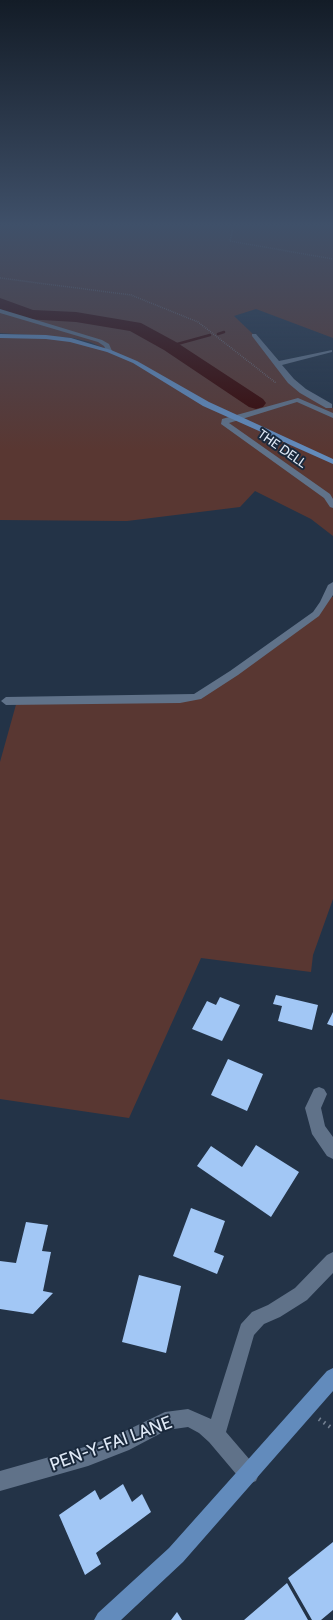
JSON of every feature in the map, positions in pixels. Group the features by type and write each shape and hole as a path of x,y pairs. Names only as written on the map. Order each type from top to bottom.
{"main road":[{"path":"0,336 70,340 109,351 134,362 206,404 234,418 333,462"},
{"path":"105,1620 176,1555 333,1377"}],"street":[{"path":"0,307 28,317 28,319 70,340"},
{"path":"0,311 100,341 107,345 109,351"},
{"path":"254,335 276,364 303,391 333,408"},
{"path":"276,364 330,350"},
{"path":"234,418 298,400 333,416"},
{"name":"THE DELL","path":"234,418 225,421 225,424 327,496 333,505"},
{"path":"6,701 180,699 197,697 234,673 316,614 325,602 333,586"},
{"path":"319,1094 313,1108 316,1122 318,1129 333,1151"},
{"path":"216,1436 247,1330 258,1318 274,1311 301,1294 333,1261"},
{"name":"PEN-Y-FAI LANE","path":"0,1481 88,1456 122,1443 165,1421 188,1418 206,1426 249,1474"}],"path":[{"path":"144,300 198,322 298,400"}],"shaded area":[{"path":"0,300 333,300 333,338 256,309 234,316 254,335 279,367 320,402 333,408 333,536 311,519 255,491 240,507 127,521 0,520 0,336 71,340 106,349 90,342 73,338 0,333"},
{"path":"328,596 333,597 333,899 313,955 311,972 201,958 129,1118 0,1099 0,762 17,701 197,697 316,614"}],"building":[{"path":"276,995 318,1005 312,1030 278,1021 282,1006 273,1004"},
{"path":"220,997 240,1005 222,1041 192,1029 207,1001 216,1005"},
{"path":"333,1012 333,1026 327,1024"},
{"path":"228,1059 263,1074 247,1111 211,1095"},
{"path":"256,1145 299,1172 271,1217 197,1166 211,1146 242,1167"},
{"path":"191,1208 225,1221 214,1252 224,1256 217,1274 173,1256"},
{"path":"26,1222 48,1225 42,1251 51,1252 43,1291 53,1293 33,1314 0,1309 0,1261 16,1263"},
{"path":"139,1275 181,1286 166,1353 122,1342"},
{"path":"123,1484 132,1502 142,1494 151,1512 96,1553 101,1564 85,1575 59,1515 95,1490 100,1500"},
{"path":"333,1542 333,1610 321,1620 312,1620 288,1578"},
{"path":"287,1583 308,1620 244,1620"},
{"path":"177,1612 182,1620 171,1620"}],"waterway":[{"path":"0,303 31,315 76,317 135,327 170,346 256,403"},
{"path":"0,308 23,315"},
{"path":"218,334 224,332"},
{"path":"170,346 210,335"}]}
